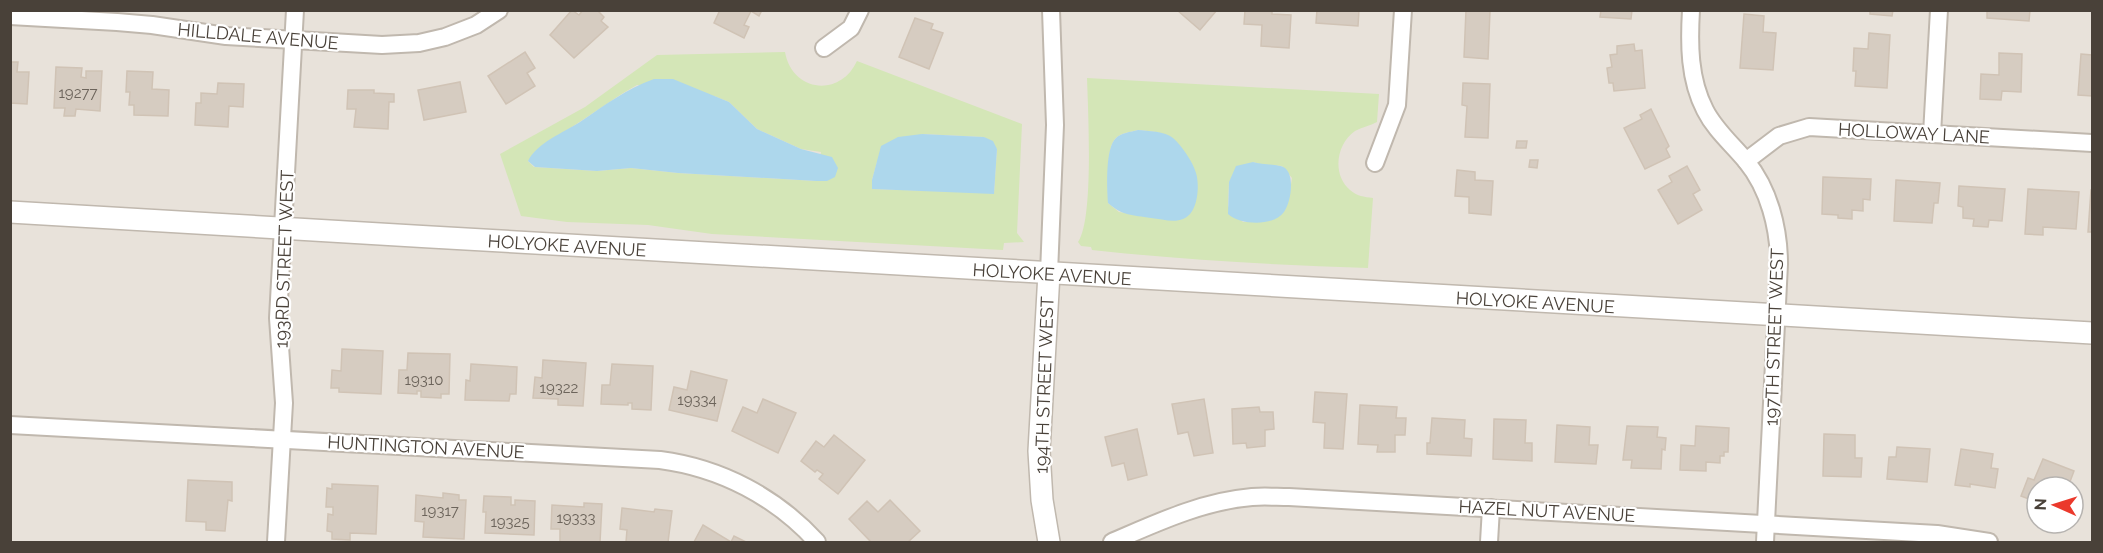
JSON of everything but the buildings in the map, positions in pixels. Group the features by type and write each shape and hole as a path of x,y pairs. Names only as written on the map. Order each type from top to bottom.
{"street":[{"name":"193RD STREET WEST","path":"276,543 284,403 278,318 295,10"},
{"name":"HILLDALE AVENUE","path":"10,16 153,25 226,36 382,45 419,43 461,32 499,10"},
{"path":"824,48 851,28 860,10"},
{"name":"194TH STREET WEST","path":"1049,543 1042,500 1039,451 1055,125 1051,10"},
{"path":"1375,164 1397,105 1403,10"},
{"name":"197TH STREET WEST","path":"1691,10 1690,53 1697,91 1712,121 1746,161 1759,182 1769,203 1778,234 1779,264 1764,543"},
{"path":"1932,134 1939,10"},
{"name":"HOLLOWAY LANE","path":"1746,161 1779,136 1809,127 2092,143"},
{"name":"HOLYOKE AVENUE","path":"10,212 2092,333"},
{"name":"HUNTINGTON AVENUE","path":"10,425 647,458 712,472 755,492 786,513 817,543"},
{"name":"HAZEL NUT AVENUE","path":"1112,543 1192,510 1218,502 1252,497 1289,497 1937,534 1989,543"},
{"path":"1489,543 1491,508"}],"shaded area":[{"path":"10,11 2092,11 2092,542 11,542"}],"green space":[{"path":"785,52 789,65 797,75 806,82 817,85 829,85 840,81 857,61 1022,124 1017,233 1024,242 1004,243 1003,250 712,234 648,225 567,222 521,216 500,154 585,107 657,55","holes":["637,85 714,96 729,102 757,129 801,149 821,152 816,181 631,168 597,171 534,167 528,161 553,139","922,134 984,137 997,149 994,193 872,189 877,162"]},
{"path":"1087,78 1379,94 1377,122 1355,131 1349,137 1340,151 1339,160 1344,184 1355,194 1373,198 1368,268 1196,259 1092,250 1091,247 1081,246 1078,242 1083,230 1088,189","holes":["1138,130 1171,138 1181,147 1192,164 1172,220 1119,212 1108,203 1108,170 1112,144 1120,135","1253,162 1282,166 1292,178 1290,191 1288,202 1281,215 1267,220 1243,222 1228,206 1229,182"]}],"water":[{"path":"654,79 673,79 729,102 757,129 801,149 832,157 838,168 835,177 827,181 816,181 631,168 597,171 535,167 528,161 538,148 551,138 625,93"},
{"path":"1138,130 1166,134 1173,138 1187,154 1196,173 1198,192 1192,212 1183,219 1172,221 1123,213 1108,203 1108,169 1112,143 1120,135"},
{"path":"922,134 984,137 993,141 997,149 994,194 872,189 872,180 881,146 898,137"},
{"path":"1253,162 1285,168 1290,177 1290,196 1284,212 1279,217 1265,222 1248,222 1233,218 1228,214 1229,182 1236,166"}]}
